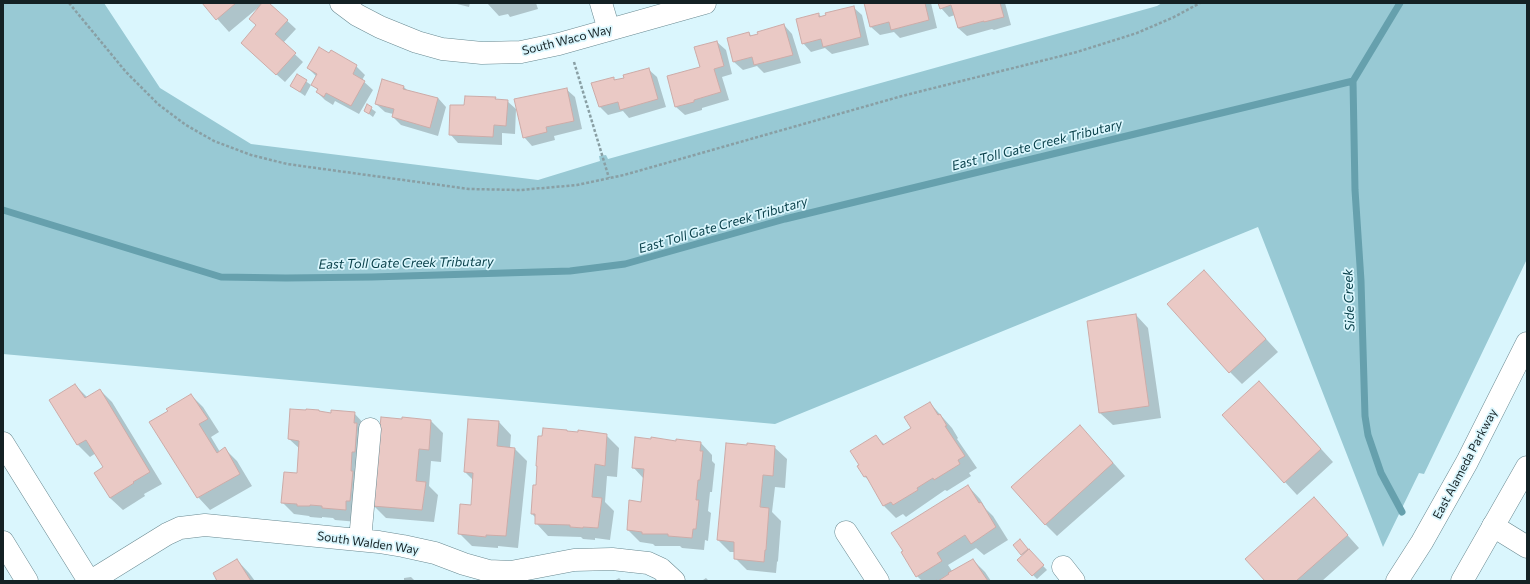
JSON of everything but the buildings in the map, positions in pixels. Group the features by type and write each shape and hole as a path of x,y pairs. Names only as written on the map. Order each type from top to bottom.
{"main road":[{"name":"South Waco Way","path":"341,3 357,15 380,27 417,42 442,49 474,52 521,52 560,44 705,3"},
{"path":"601,3 609,30"},
{"name":"East Alameda Parkway","path":"1398,581 1467,462 1527,343"},
{"path":"360,540 370,429"},
{"path":"5,451 90,581"},
{"path":"1462,581 1527,467"},
{"name":"South Walden Way","path":"90,581 167,534 180,528 205,525 360,540 404,546 435,553 464,564 489,571 512,572 574,560 612,559 648,563 661,569 674,581"},
{"path":"1493,526 1527,547"},
{"path":"846,532 878,581"},
{"path":"3,542 27,581"}],"path":[{"path":"69,3 126,72 158,104 186,125 207,137 251,155 287,164 469,189 528,189 577,185 609,178 773,134 902,96 1078,52 1137,33 1174,18 1200,3"},
{"path":"572,56 609,178"}],"shaded area":[{"path":"3,3 104,3 160,88 251,144 538,180 600,161 599,156 606,155 608,159 1157,6 1162,3 1527,3 1527,259 1424,474 1419,473 1383,547 1258,227 775,424 3,354"}],"waterway":[{"name":"East Toll Gate Creek Tributary","path":"3,210 221,277 372,277 570,271 625,264 785,219 1353,81 1400,3"},
{"name":"Side Creek","path":"1353,81 1355,190 1361,281 1365,416 1368,435 1381,473 1402,512"}]}
